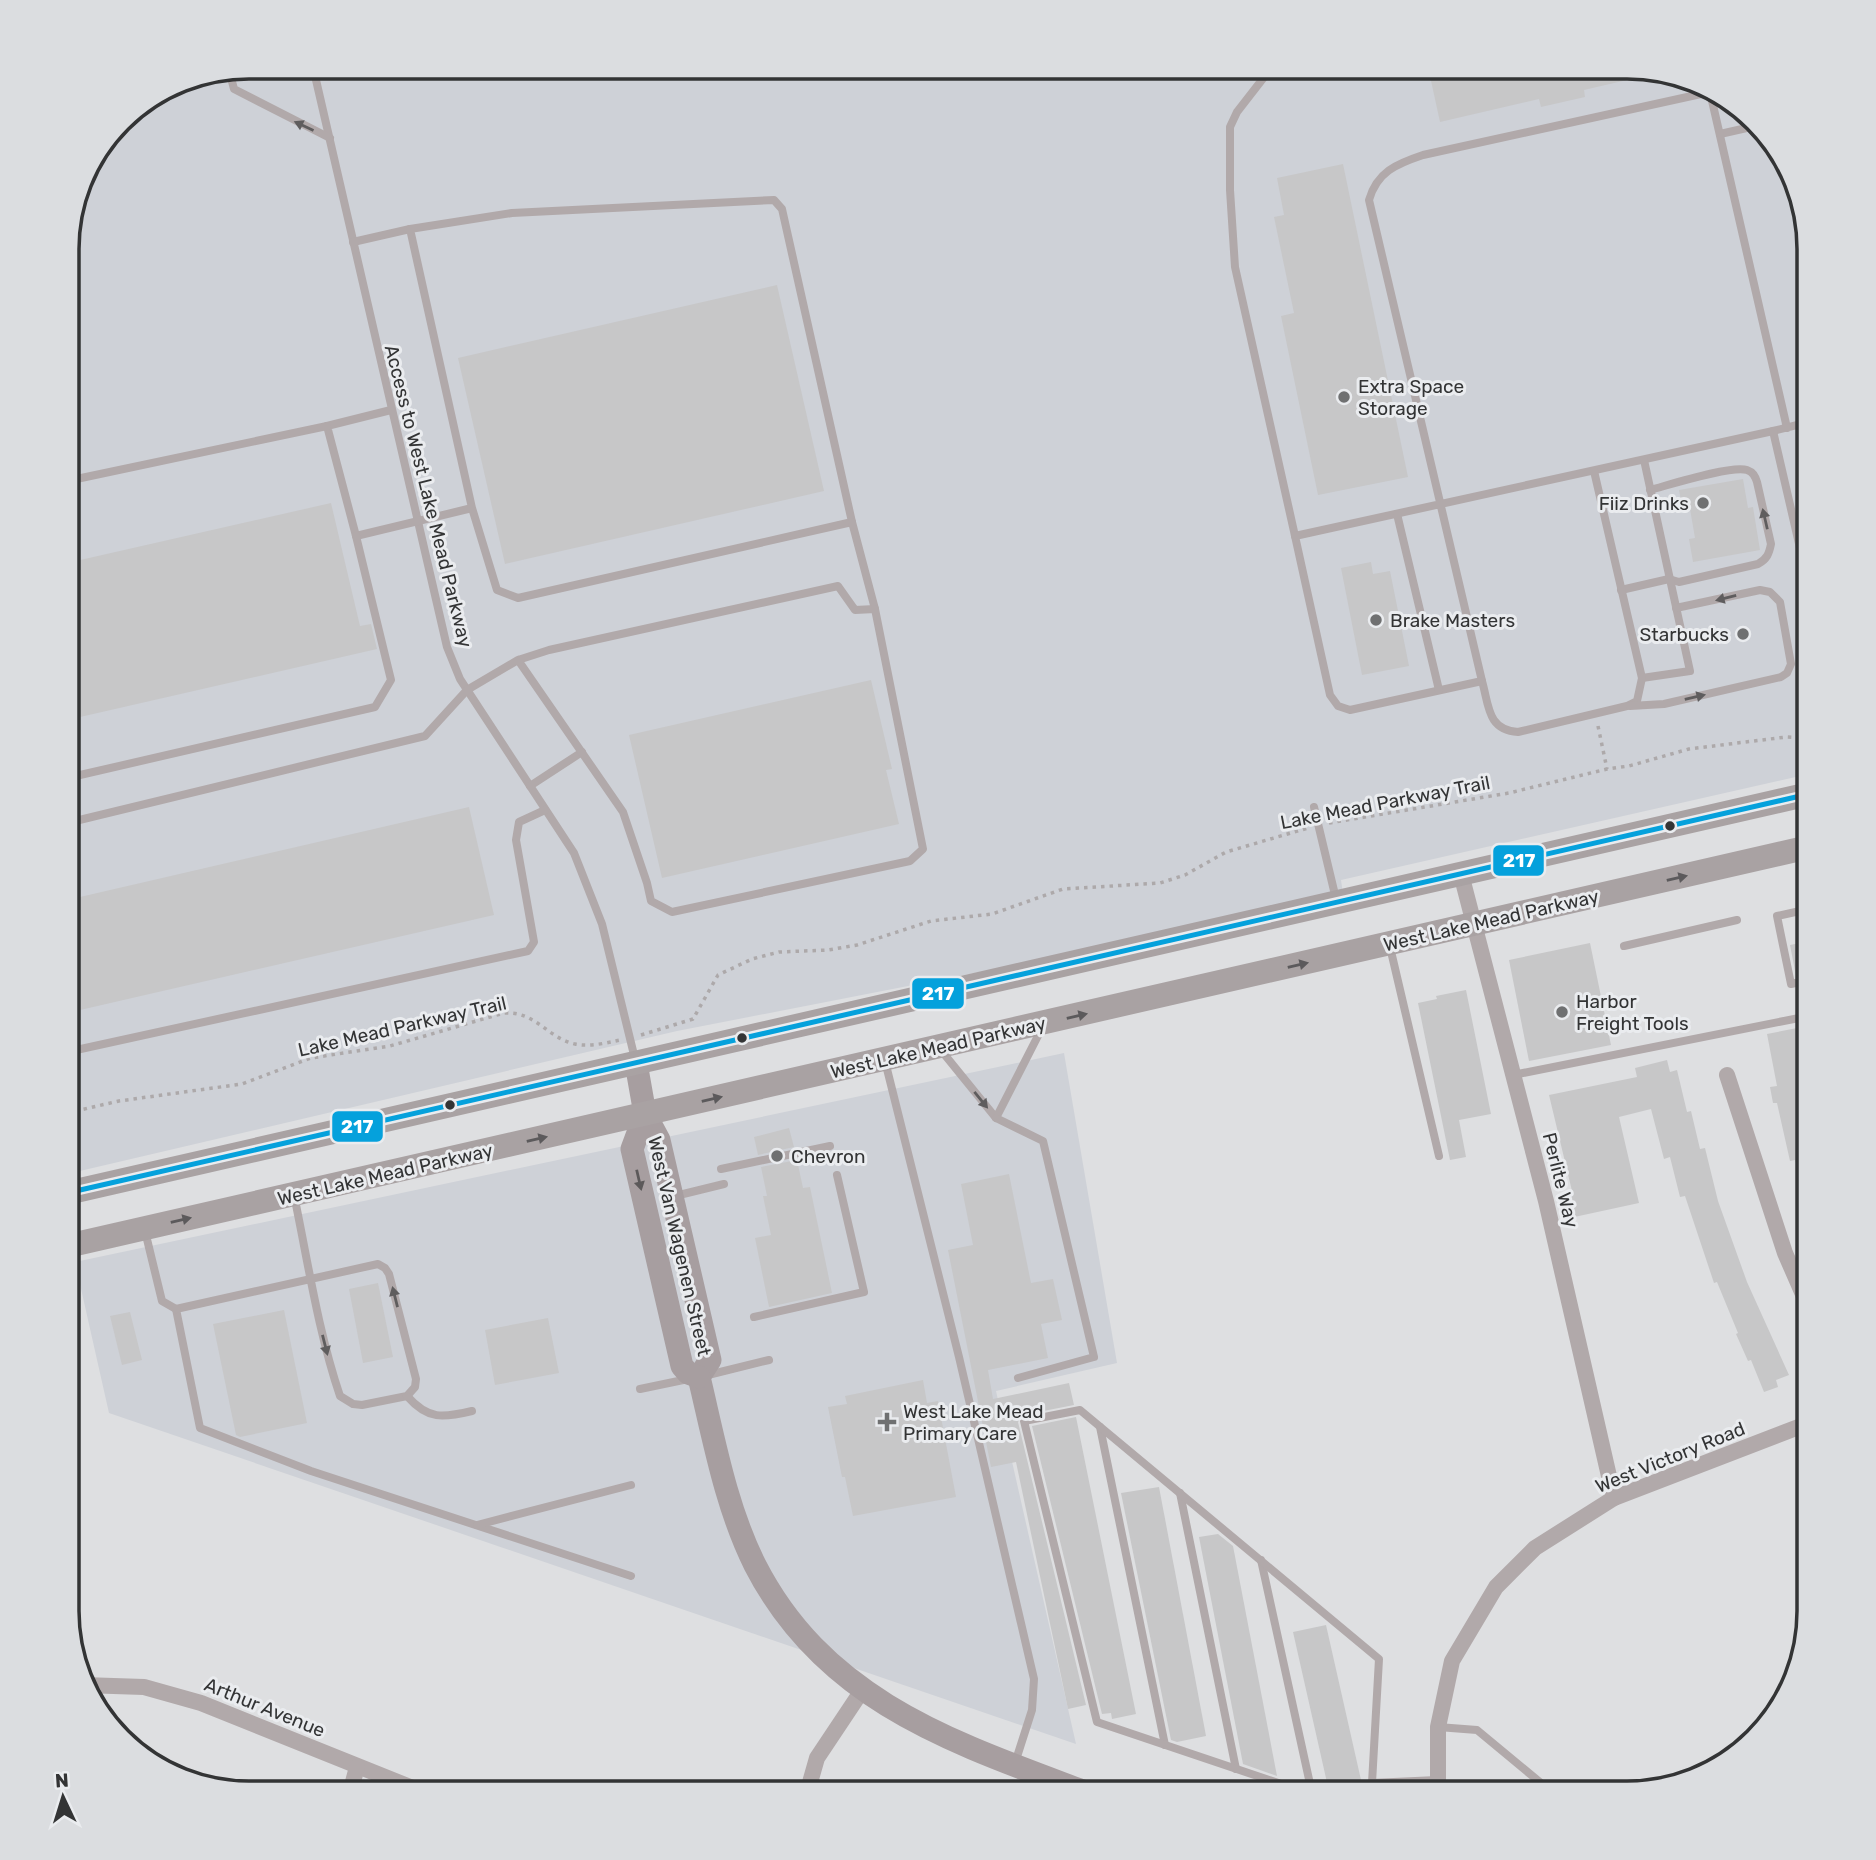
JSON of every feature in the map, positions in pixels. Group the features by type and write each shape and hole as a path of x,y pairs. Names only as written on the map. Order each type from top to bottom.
{"main road":[{"path":"79,1190 1797,797"},
{"name":"West Lake Mead Parkway","path":"79,1243 1797,850"},
{"name":"West Van Wagenen Street","path":"636,1063 645,1114 659,1140 710,1360 699,1377 732,1506 756,1565 777,1601 802,1634 829,1662 863,1689 913,1722 963,1746 1055,1781"},
{"name":"West Van Wagenen Street","path":"645,1114 632,1149 682,1366 688,1373 699,1377"}],"street":[{"name":"Perlite Way","path":"1461,874 1546,1201 1614,1498"},
{"path":"1727,1075 1785,1253 1797,1279"},
{"name":"West Victory Road","path":"1437,1781 1438,1727 1452,1661 1496,1587 1535,1548 1614,1498 1797,1428"},
{"name":"Arthur Avenue","path":"97,1685 144,1687 201,1703 393,1781"},
{"path":"811,1781 817,1758 863,1689"},
{"path":"354,1781 358,1767"}],"lane":[{"name":"Access to West Lake Mead Parkway","path":"316,79 416,522 447,647 467,690 574,853 603,924 636,1063"},
{"path":"1263,79 1237,112 1230,127 1230,190 1235,267 1330,695 1338,706 1350,710 1482,681"},
{"path":"232,80 234,89 330,138"},
{"path":"1676,608 1760,590 1770,592 1780,602 1791,657 1787,673 1781,677 1664,704 1627,706 1518,732 1507,732 1497,726 1492,719 1482,681 1369,200 1373,186 1385,171 1423,155 1693,93"},
{"path":"1712,102 1787,428"},
{"path":"1720,134 1746,128"},
{"path":"353,242 410,229 512,213 774,200 782,209 852,522 875,609 923,849 910,860 672,912 651,901 623,812 518,660"},
{"path":"410,229 472,508 497,590 518,598 852,522"},
{"path":"79,478 391,411"},
{"path":"1295,536 1797,425"},
{"path":"79,775 375,707 391,680 327,426"},
{"path":"1773,431 1797,532"},
{"path":"1642,678 1690,671 1643,460"},
{"path":"1621,590 1669,579 1679,582 1758,564 1765,560 1771,544 1757,482 1754,474 1748,470 1731,470 1650,490"},
{"path":"1594,471 1642,678 1637,701 1627,706"},
{"path":"356,536 472,508"},
{"path":"1397,514 1439,690"},
{"path":"79,820 425,736 467,690 518,660 550,650 838,586 855,610 875,609"},
{"path":"530,786 582,752"},
{"path":"1314,807 1337,902"},
{"path":"79,1049 528,951 534,942 516,840 519,822 545,810"},
{"path":"1797,912 1776,916 1791,984 1797,983"},
{"path":"1624,946 1737,920"},
{"path":"1390,944 1439,1156"},
{"path":"1513,1075 1797,1019"},
{"path":"996,1118 1045,1023"},
{"path":"938,1047 996,1118 1043,1141 1094,1357 1018,1378"},
{"path":"885,1059 962,1369 1034,1679 1032,1710 1014,1765"},
{"path":"721,1169 830,1146"},
{"path":"754,1317 864,1292 836,1175"},
{"path":"672,1196 724,1185"},
{"path":"145,1228 162,1301 176,1309 311,1279 378,1264 385,1268 389,1274 416,1379 412,1392 407,1396 362,1405 353,1404 340,1396 324,1339 311,1279 294,1195"},
{"path":"176,1309 200,1428 312,1471 631,1576"},
{"path":"640,1389 769,1360"},
{"path":"407,1396 429,1414 439,1416 472,1411"},
{"path":"1272,1781 1097,1721 1024,1421 1080,1410 1379,1659 1372,1781"},
{"path":"1100,1427 1165,1745"},
{"path":"477,1525 631,1485"},
{"path":"1180,1493 1236,1769"},
{"path":"1261,1560 1307,1781"},
{"path":"1438,1727 1477,1730 1538,1781"}],"path":[{"path":"1600,737 1607,769"},
{"name":"Lake Mead Parkway Trail","path":"79,1110 119,1101 242,1084 311,1058 390,1046 503,1013 522,1014 574,1044 593,1045 631,1038 693,1019 718,975 751,959 779,953 857,945 930,920 992,914 1063,890 1160,884 1185,875 1226,852 1318,826 1400,810 1470,801 1629,766 1689,749 1797,738"}],"shaded area":[{"path":"238,79 1638,79 1660,82 1702,96 1731,114 1762,145 1780,174 1796,227 1797,777 1341,880 1344,901 677,1031 79,1171 79,238 82,216 96,174 114,145 145,114 174,96 194,88"},
{"path":"1064,1053 1117,1363 996,1391 1076,1744 109,1413 79,1280 79,1261"}],"building":[{"path":"1431,79 1631,79 1584,90 1585,97 1541,107 1539,99 1440,122"},
{"name":"Extra Space Storage","path":"1343,164 1408,477 1318,495 1281,316 1294,313 1274,217 1284,215 1277,178"},
{"path":"777,285 824,491 505,564 458,358"},
{"path":"1743,479 1748,508 1753,507 1760,550 1693,562 1689,539 1695,538 1690,509 1683,510 1679,490"},
{"path":"331,503 360,626 371,624 377,649 79,717 79,560"},
{"name":"Brake Masters","path":"1371,562 1373,574 1390,571 1409,666 1362,675 1341,568"},
{"path":"871,680 892,769 886,770 899,824 662,878 629,735"},
{"path":"469,807 494,915 79,1010 79,897"},
{"name":"Harbor Freight Tools","path":"1590,943 1611,1045 1529,1061 1509,960"},
{"path":"1797,944 1796,976 1790,945"},
{"path":"1466,990 1491,1114 1459,1120 1466,1157 1450,1160 1418,1003"},
{"path":"1797,1028 1797,1166 1795,1160 1790,1161 1777,1103 1773,1103 1770,1087 1777,1086 1767,1034"},
{"path":"1667,1060 1670,1072 1677,1070 1687,1112 1691,1111 1700,1149 1705,1148 1718,1201 1747,1282 1789,1375 1776,1380 1778,1387 1764,1392 1751,1360 1748,1361 1736,1334 1738,1333 1717,1282 1714,1283 1685,1196 1680,1197 1670,1157 1664,1159 1651,1109 1619,1117 1639,1203 1565,1219 1559,1194 1572,1191 1549,1095 1637,1077 1635,1068"},
{"path":"789,1128 794,1147 758,1155 754,1137"},
{"path":"797,1160 803,1188 810,1187 832,1293 769,1307 755,1238 771,1235 763,1196 767,1196 761,1167"},
{"path":"1009,1174 1031,1283 1053,1279 1062,1320 1041,1324 1048,1358 988,1370 993,1399 1069,1383 1074,1405 1023,1415 1018,1422 1086,1705 1068,1709 1016,1462 991,1467 948,1250 973,1245 961,1184"},
{"path":"378,1283 393,1357 363,1363 349,1289"},
{"path":"284,1310 307,1423 240,1437 236,1435 213,1324"},
{"path":"130,1312 142,1360 122,1365 110,1316"},
{"path":"548,1318 559,1373 495,1385 485,1330"},
{"path":"923,1380 927,1403 938,1401 956,1497 853,1516 828,1407 847,1404 845,1396"},
{"path":"1076,1417 1136,1714 1112,1719 1111,1713 1102,1714 1032,1426"},
{"path":"1159,1487 1206,1736 1177,1742 1171,1740 1121,1493"},
{"path":"1218,1534 1233,1546 1277,1776 1243,1764 1199,1537"},
{"path":"1326,1625 1361,1780 1327,1781 1293,1632"}],"transit line":[{"name":"217","path":"79,1190 1797,797"}],"place":[{"name":"Extra Space Storage","path":"1344,397"},
{"name":"Fiiz Drinks","path":"1703,503"},
{"name":"Brake Masters","path":"1376,620"},
{"name":"Starbucks","path":"1743,634"},
{"name":"Harbor Freight Tools","path":"1562,1012"},
{"name":"Chevron","path":"777,1156"},
{"name":"West Lake Mead Primary Care","path":"887,1422"}]}
